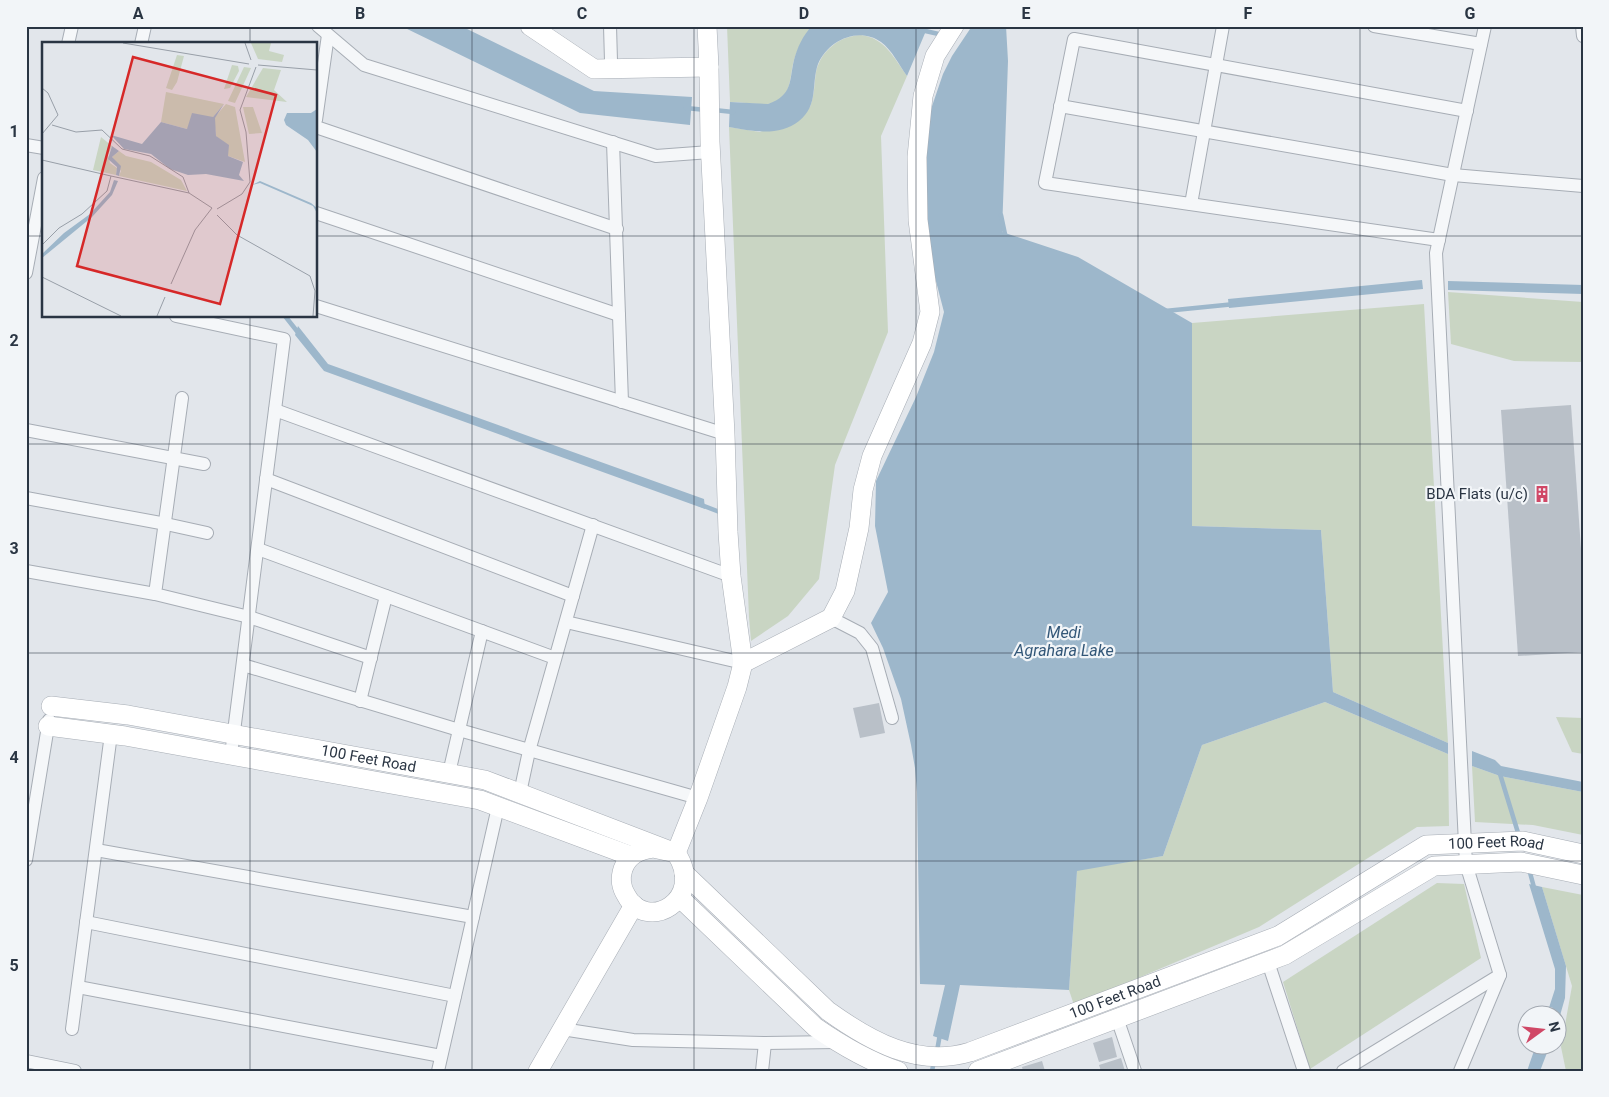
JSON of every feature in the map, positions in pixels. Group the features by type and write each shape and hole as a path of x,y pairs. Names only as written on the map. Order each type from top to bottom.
{"main road":[{"path":"530,26 594,69 709,67"},
{"path":"676,853 653,848 644,849 631,856 621,877 624,892 634,905 641,910 658,912 667,909 680,898 683,890 684,873 676,853 698,798 737,687 743,663 731,576 728,532 725,434 710,147 707,26"},
{"path":"743,663 831,618 845,591 859,528 863,490 872,456 922,343 930,312 918,220 918,157 923,96 935,56 950,33"},
{"name":"100 Feet Road","path":"51,706 128,715 485,780 676,853"},
{"name":"100 Feet Road","path":"48,726 111,734 480,800 631,856"},
{"name":"100 Feet Road","path":"684,873 828,1011 848,1025 886,1046 918,1056 938,1058 959,1055 1278,936 1421,846 1428,844 1523,841 1583,854"},
{"name":"100 Feet Road","path":"978,1071 1285,955 1434,866 1521,862 1583,875"},
{"path":"680,898 815,1027 837,1042 878,1064 898,1071"},
{"path":"538,1071 634,905"}],"street":[{"path":"68,42 72,26"},
{"path":"141,42 145,26"},
{"path":"610,26 611,61"},
{"path":"1191,204 1223,26"},
{"path":"1374,26 1481,44"},
{"path":"1460,1071 1500,975 1466,864 1436,253 1485,26"},
{"path":"1582,26 1583,36"},
{"path":"318,94 323,30"},
{"path":"323,30 364,65 656,156 710,147"},
{"path":"1439,240 1045,183 1074,39 1467,111"},
{"path":"1060,106 1453,175 1583,186"},
{"path":"318,128 617,229"},
{"path":"613,142 622,402"},
{"path":"26,144 42,148"},
{"path":"26,273 42,189"},
{"path":"318,214 619,315"},
{"path":"318,307 725,434"},
{"path":"185,318 284,339 232,755"},
{"path":"155,594 182,398"},
{"path":"275,410 731,576"},
{"path":"26,430 204,464"},
{"path":"266,479 573,596"},
{"path":"26,498 207,533"},
{"path":"520,793 529,751 593,525"},
{"path":"258,549 555,658"},
{"path":"26,571 155,594 249,617 371,658"},
{"path":"360,701 386,596"},
{"path":"831,618 860,633 872,648 892,718"},
{"path":"566,622 743,663"},
{"path":"449,774 482,631"},
{"path":"243,665 529,751 698,798"},
{"path":"26,860 51,706"},
{"path":"72,1029 111,734"},
{"path":"438,1071 498,807"},
{"path":"96,850 473,917"},
{"path":"86,922 455,996"},
{"path":"1268,962 1304,1071"},
{"path":"1343,1071 1500,975"},
{"path":"78,987 441,1056"},
{"path":"1117,1018 1135,1071"},
{"path":"562,1029 633,1040 765,1044 837,1042"},
{"path":"762,1071 765,1044"},
{"path":"26,1060 75,1071"}],"green space":[{"path":"727,26 812,26 797,52 788,87 782,98 768,104 730,102"},
{"path":"861,35 876,40 883,45 907,76 881,136 888,332 835,465 819,579 788,616 751,641 729,127 760,132 810,107 814,93 816,72 822,57 839,41"},
{"path":"1448,292 1583,302 1583,362 1514,361 1451,344"},
{"path":"1424,304 1448,743 1333,692 1321,530 1192,526 1192,323"},
{"path":"1325,702 1448,754 1449,826 1417,827 1259,927 1074,1005 1069,990 1077,870 1163,856 1202,745"},
{"path":"1556,717 1583,718 1583,754 1572,752"},
{"path":"1472,766 1500,776 1583,792 1583,835 1533,825 1475,822"},
{"path":"1437,883 1464,884 1481,958 1310,1069 1283,982"},
{"path":"1542,887 1583,895 1583,1071 1566,1071 1562,1054 1566,1054 1566,1019 1572,986"}],"water":[{"path":"401,26 461,26 594,91 692,97 690,125 580,113"},
{"path":"812,26 928,26 907,76 892,53 881,42 863,35 845,38 829,48 818,64 812,101 805,115 799,121 783,129 765,132 729,127 730,102 768,104 786,92 797,51 803,38"},
{"name":"Medi Agrahara Lake","path":"972,26 1006,26 1008,61 1002,232 1078,257 1192,323 1192,526 1321,530 1333,692 1448,743 1448,754 1325,702 1202,745 1163,856 1077,871 1069,990 960,985 948,1041 933,1036 945,985 920,984 917,792 911,745 901,699 883,648 871,623 888,592 875,526 876,481 916,397 934,352 944,312 932,266 923,180 930,112 943,74 952,56"},
{"path":"1422,280 1423,289 1229,308 1228,299"},
{"path":"1448,281 1583,285 1583,294 1448,290"},
{"path":"298,326 328,364 704,499 705,509 324,371 295,335"},
{"path":"1472,751 1495,760 1501,766 1583,782 1583,792 1500,776 1472,766"},
{"path":"1529,884 1542,887 1566,966 1563,1004 1550,1004 1555,989 1555,969"},
{"path":"1533,1054 1547,1054 1540,1071 1527,1071"}],"building":[{"name":"BDA Flats (u/c)","path":"1571,405 1583,578 1583,652 1518,656 1501,410"},
{"path":"879,703 885,733 860,738 853,708"},
{"path":"1112,1037 1117,1057 1099,1062 1093,1043"},
{"path":"1121,1058 1125,1071 1101,1071 1099,1065"},
{"path":"1042,1061 1045,1071 1023,1071 1022,1067"}],"waterway":[{"path":"921,30 943,35"},
{"path":"686,108 706,110"},
{"path":"714,110 733,112"},
{"path":"1001,215 1006,239"},
{"path":"1165,311 1235,304"},
{"path":"287,318 300,335"},
{"path":"699,504 722,513"},
{"path":"1500,774 1519,836"},
{"path":"1529,869 1535,891"},
{"path":"937,1051 940,1034"},
{"path":"932,1071 934,1061"}],"place":[{"name":"BDA Flats (u/c)","path":"1542,494"}]}
